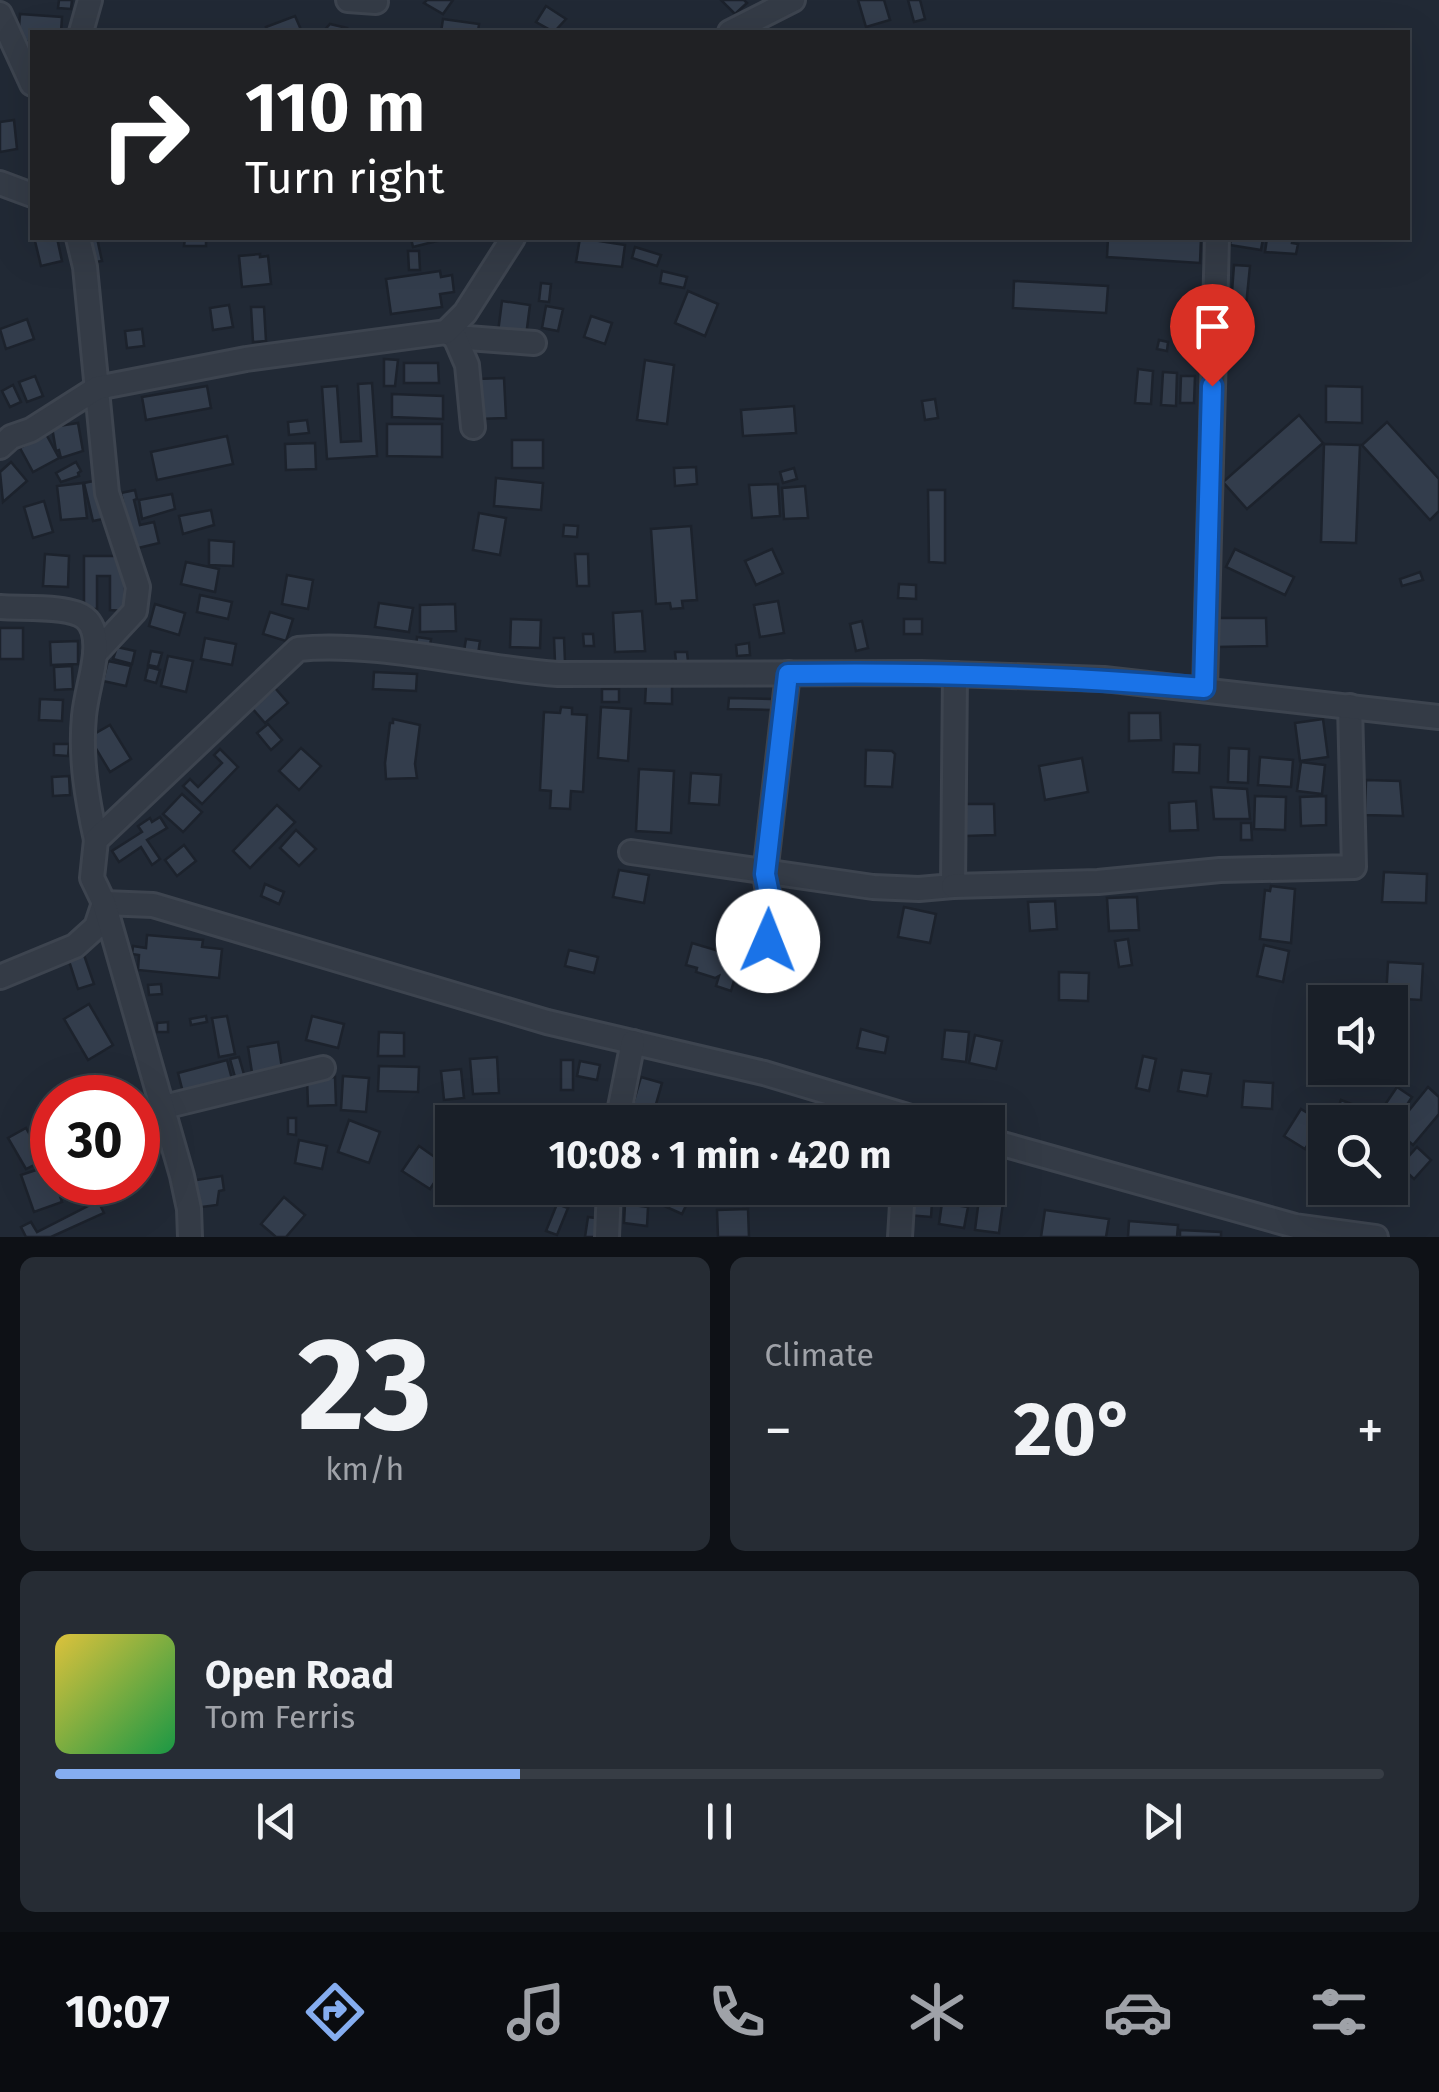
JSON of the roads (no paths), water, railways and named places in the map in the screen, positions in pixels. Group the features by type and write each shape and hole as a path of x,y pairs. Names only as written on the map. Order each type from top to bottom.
{"street":[{"path":"82,30 90,0"},
{"path":"348,0 376,2"},
{"path":"734,30 794,0"},
{"path":"0,14 30,80"},
{"path":"0,183 30,194"},
{"path":"78,240 85,267 107,493 138,587 135,611 95,654"},
{"path":"450,334 512,240"},
{"path":"1204,688 1218,240"},
{"path":"450,334 467,365 473,426"},
{"path":"0,447 11,436 31,430 97,388 246,359 450,334 534,344"},
{"path":"0,607 65,610 84,616 95,636 83,754 85,790 96,840 92,878 104,903 164,1107 189,1209 190,1237"},
{"path":"96,840 120,813 298,649 325,646 558,674 955,674 1104,679 1439,717"},
{"path":"768,941 770,899 765,874 788,674"},
{"path":"954,886 955,674"},
{"path":"630,852 765,874 795,874 873,888 919,890 1098,882 1220,870 1354,867 1350,706"},
{"path":"0,976 76,946 96,927 104,903"},
{"path":"104,903 153,905 547,1022 764,1074 865,1105"},
{"path":"620,1105 633,1042"},
{"path":"164,1107 323,1068"},
{"path":"1005,1145 1296,1231 1376,1237"},
{"path":"607,1237 608,1205"},
{"path":"900,1237 902,1205"}]}
